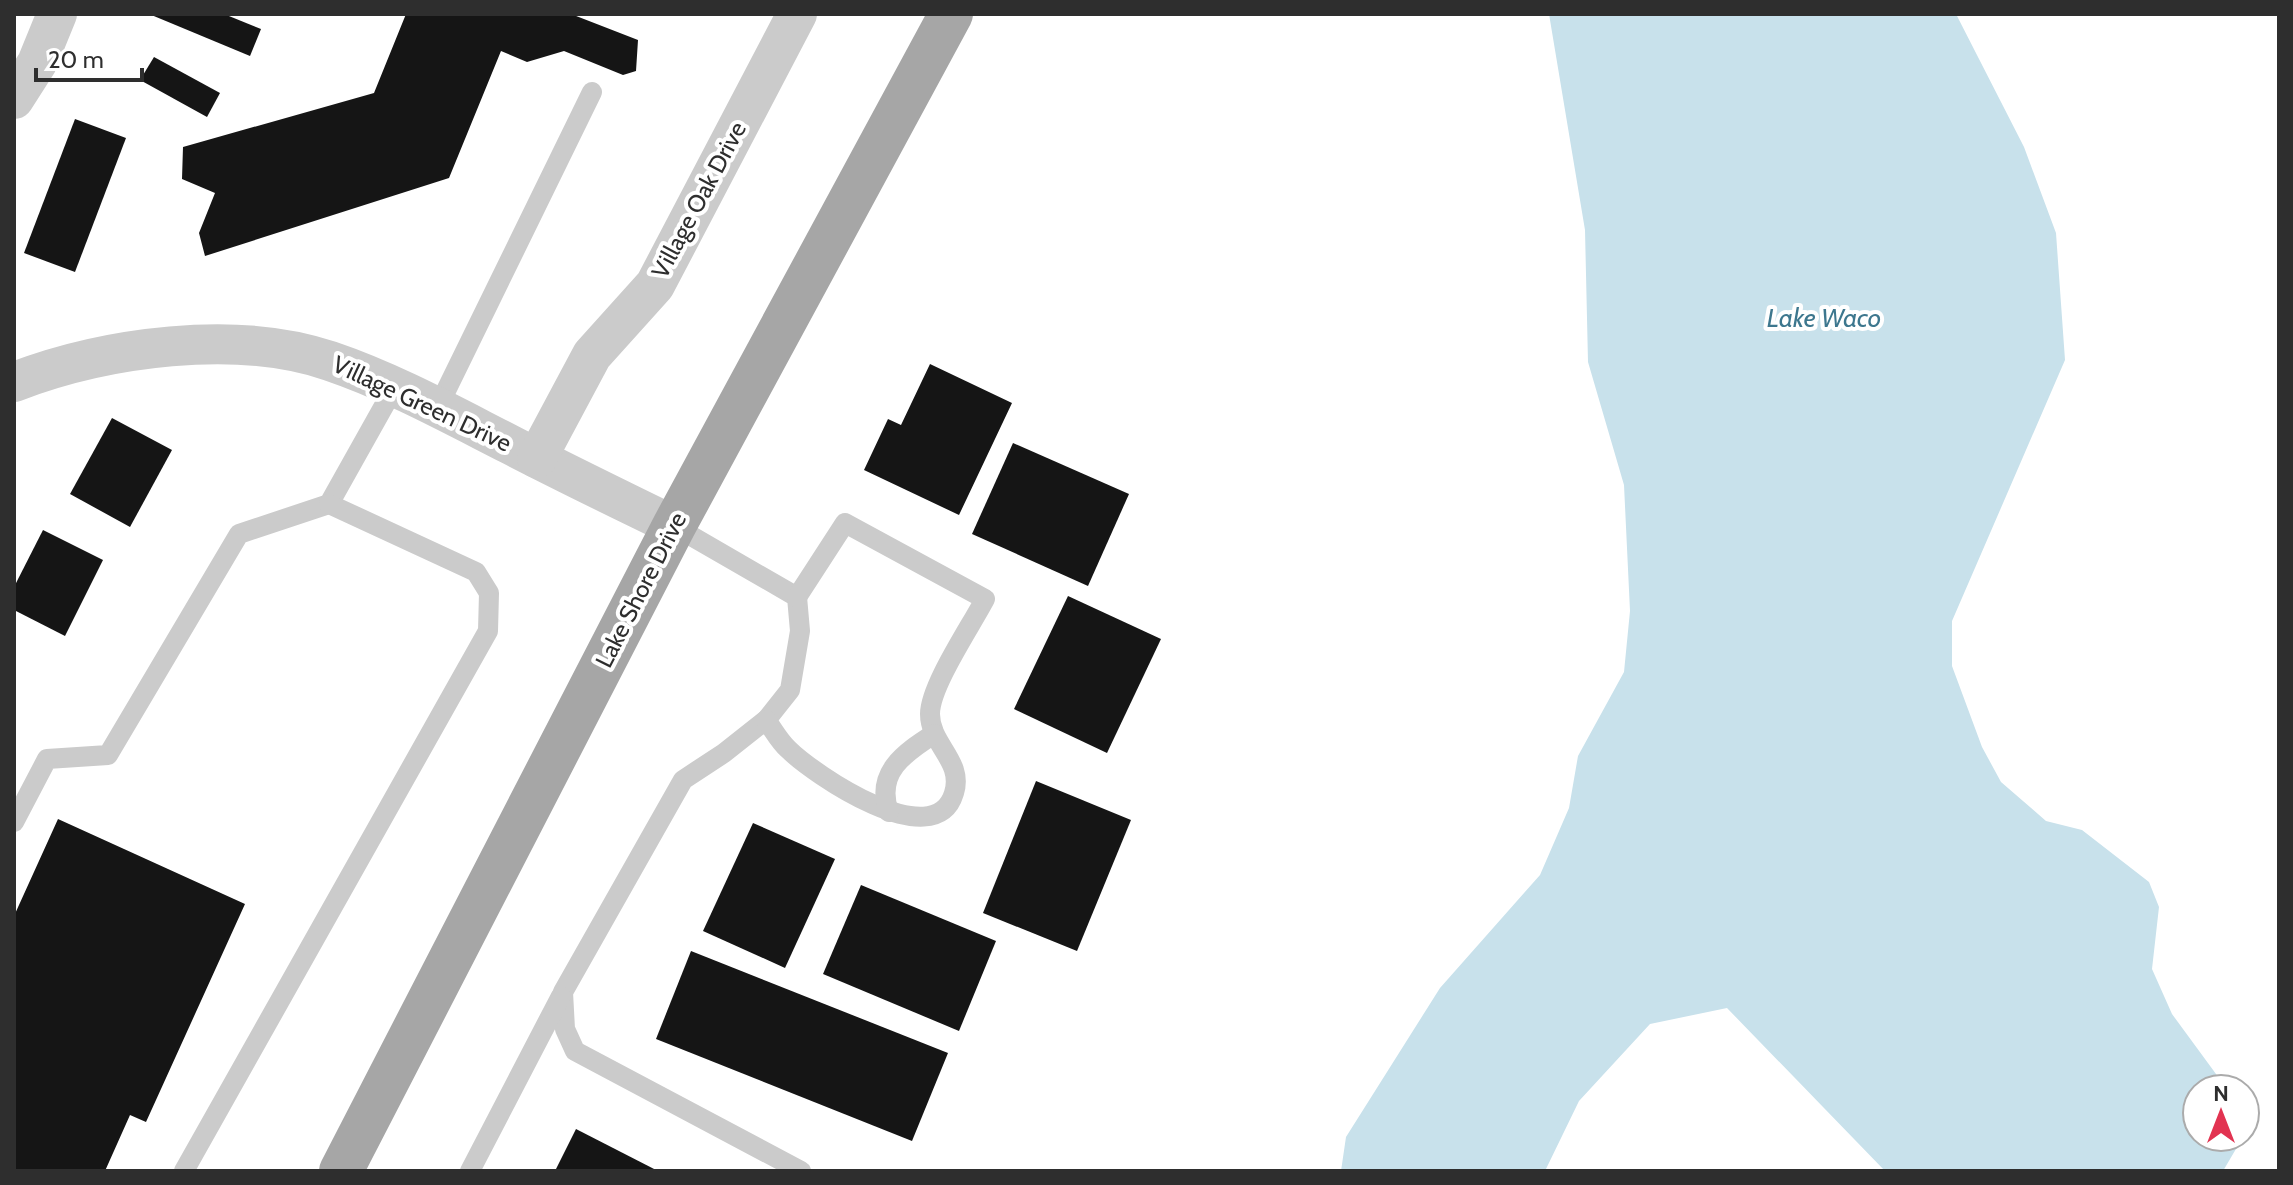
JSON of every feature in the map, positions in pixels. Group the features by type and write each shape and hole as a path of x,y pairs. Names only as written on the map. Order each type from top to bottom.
{"main road":[{"name":"Lake Shore Drive","path":"341,1171 674,526 951,14"}],"street":[{"path":"14,99 37,63 57,14"},
{"name":"Village Oak Drive","path":"537,458 592,355 655,285 797,14"},
{"name":"Village Green Drive","path":"14,382 85,361 166,346 225,344 262,347 328,360 438,407 674,526"}],"lane":[{"path":"438,407 592,92"},
{"path":"14,822 47,759 108,755 239,534 329,504 394,388"},
{"path":"184,1171 488,631 489,593 476,572 329,504"},
{"path":"470,1171 563,992 683,780 766,720 790,690 800,631 797,597 845,523 985,599 939,682 930,713 934,734 954,764 954,796 943,809 930,815 907,818 889,812 810,768 785,747 766,720"},
{"path":"674,526 797,597"},
{"path":"889,812 885,802 886,777 906,751 934,734"},
{"path":"563,992 565,1029 575,1051 801,1171"}],"water":[{"name":"Lake Waco","path":"1549,14 1956,14 2024,147 2056,233 2065,360 1952,621 1952,666 1982,747 2001,782 2046,821 2082,830 2149,882 2159,907 2152,969 2172,1014 2215,1073 2181,1073 2181,1153 2234,1153 2223,1171 1885,1171 1727,1008 1650,1024 1579,1101 1545,1171 1341,1171 1346,1137 1440,988 1540,875 1569,808 1578,756 1624,672 1630,611 1624,485 1588,362 1585,230"}],"building":[{"path":"149,14 224,14 261,29 250,56"},
{"path":"406,14 571,14 638,40 636,71 623,75 564,51 527,62 501,51 449,178 205,256 199,233 215,193 182,179 183,147 374,93"},
{"path":"154,57 220,93 207,117 140,80"},
{"path":"75,119 126,138 75,272 24,253"},
{"path":"930,364 1012,403 959,515 864,470 888,419 901,425"},
{"path":"112,418 172,450 130,527 70,494"},
{"path":"1013,443 1129,494 1088,586 972,534"},
{"path":"43,530 103,560 65,636 14,610 14,587"},
{"path":"1068,596 1161,639 1107,753 1014,709"},
{"path":"1036,781 1131,820 1077,951 983,913"},
{"path":"58,819 245,904 146,1122 130,1115 105,1171 14,1171 14,916"},
{"path":"753,823 835,859 785,968 703,931"},
{"path":"861,885 996,941 959,1031 823,974"},
{"path":"691,951 948,1053 912,1141 656,1039"},
{"path":"576,1129 658,1171 555,1171"}]}
